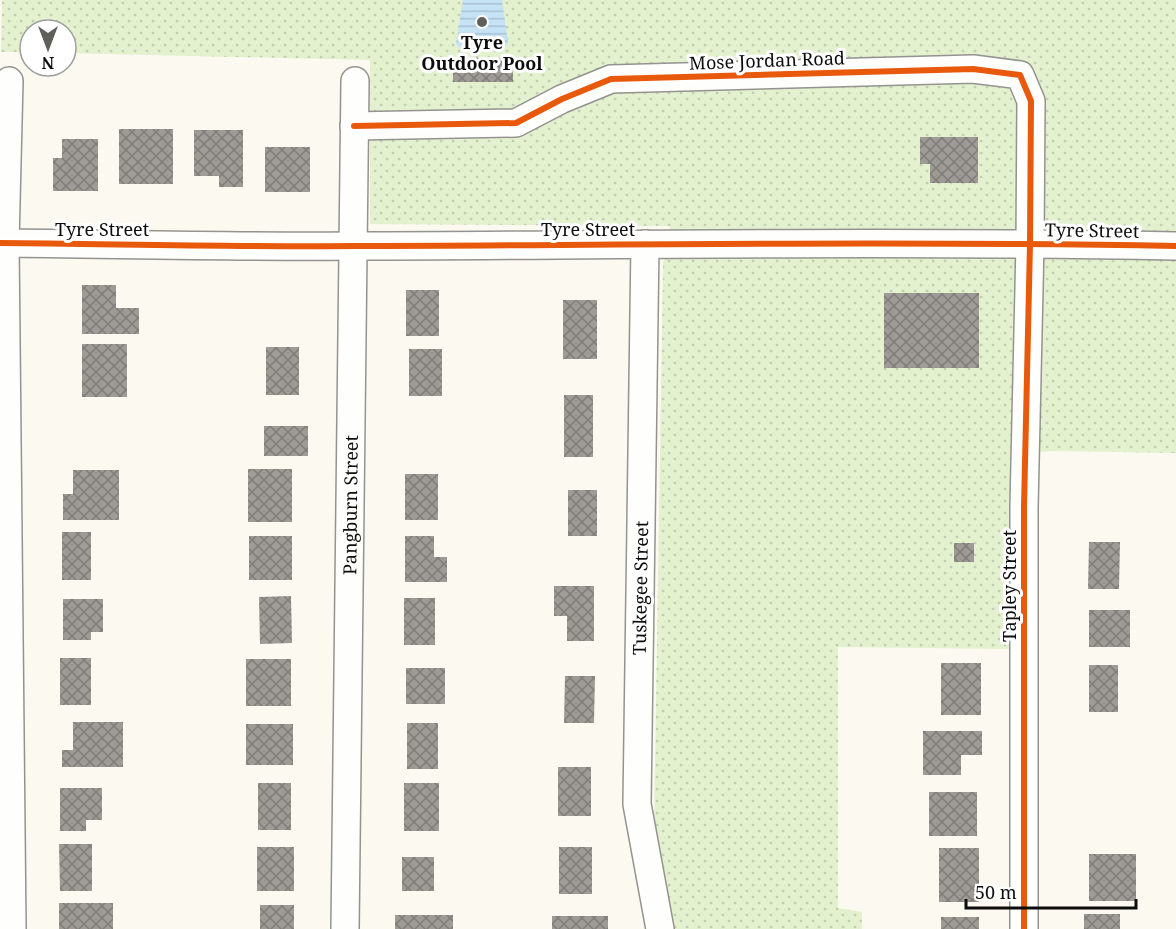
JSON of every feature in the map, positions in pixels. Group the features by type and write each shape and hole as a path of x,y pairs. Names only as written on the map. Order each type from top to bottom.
{"street":[{"name":"Mose Jordan Road","path":"354,126 516,123 562,99 611,79 973,69 1020,75 1031,101 1030,244"},
{"path":"9,81 3,243 12,929"},
{"name":"Pangburn Street","path":"345,929 355,81"},
{"name":"Tyre Street","path":"3,243 352,246 645,244 1176,246"},
{"name":"Tuskegee Street","path":"645,244 637,804 660,929"},
{"name":"Tapley Street","path":"1024,929 1024,507 1030,244"}],"green space":[{"path":"2,0 1176,0 1176,453 1055,451 1012,453 1013,649 838,647 838,908 862,912 862,929 675,929 654,827 663,265 670,226 370,224 370,60 78,53 78,18 18,18 18,52 1,52"}],"water":[{"name":"Tyre Outdoor Pool","path":"463,0 502,0 508,43 502,50 462,50 456,44"}],"building":[{"path":"453,58 513,58 513,82 453,82"},
{"path":"119,129 173,129 173,184 119,184"},
{"path":"194,130 243,130 243,187 219,187 219,176 194,176"},
{"path":"920,137 978,137 978,183 930,183 930,164 920,164"},
{"path":"62,139 98,139 98,191 53,191 53,158 62,158"},
{"path":"265,147 310,147 310,192 265,192"},
{"path":"82,285 116,285 116,308 139,308 139,334 82,334"},
{"path":"406,290 439,290 439,336 406,336"},
{"path":"884,293 979,293 979,368 884,368"},
{"path":"563,300 597,300 597,359 563,359"},
{"path":"82,344 127,344 127,397 82,397"},
{"path":"266,347 299,347 299,395 266,395"},
{"path":"409,349 442,349 442,396 409,396"},
{"path":"564,395 593,395 593,457 564,457"},
{"path":"264,426 308,426 308,456 264,456"},
{"path":"248,469 292,469 292,522 248,522"},
{"path":"73,470 119,470 119,520 63,520 63,494 73,494"},
{"path":"405,474 438,474 438,520 405,520"},
{"path":"568,490 597,490 597,536 568,536"},
{"path":"62,532 91,532 91,580 62,580"},
{"path":"249,536 292,536 292,580 249,580"},
{"path":"405,536 434,536 434,557 447,557 447,582 405,582"},
{"path":"1089,542 1120,542 1119,589 1088,589"},
{"path":"954,543 974,543 974,562 954,562"},
{"path":"554,586 594,586 594,641 567,641 567,616 554,616"},
{"path":"291,596 292,643 260,644 259,597"},
{"path":"404,598 435,598 435,645 404,645"},
{"path":"63,599 103,599 103,632 91,632 91,640 63,640"},
{"path":"1089,610 1130,610 1130,647 1089,647"},
{"path":"60,658 91,658 91,705 60,705"},
{"path":"246,659 291,659 291,706 246,706"},
{"path":"941,663 981,663 981,715 941,715"},
{"path":"1089,665 1118,665 1118,712 1089,712"},
{"path":"406,668 445,668 445,704 406,704"},
{"path":"565,676 595,676 594,723 564,723"},
{"path":"73,722 123,722 123,767 62,767 62,750 73,750"},
{"path":"407,723 438,723 438,769 407,769"},
{"path":"246,724 293,724 293,765 246,765"},
{"path":"923,731 982,731 982,755 961,755 961,775 923,775"},
{"path":"558,767 591,767 591,816 558,816"},
{"path":"258,783 291,783 291,830 258,830"},
{"path":"404,783 439,783 439,831 404,831"},
{"path":"60,788 102,788 102,820 86,820 86,831 60,831"},
{"path":"929,792 977,792 977,836 929,836"},
{"path":"59,844 92,844 92,891 60,891"},
{"path":"257,847 294,847 294,891 257,891"},
{"path":"559,847 592,847 592,894 559,894"},
{"path":"939,848 979,848 979,902 939,902"},
{"path":"1089,854 1136,854 1136,901 1089,901"},
{"path":"402,857 434,857 434,891 402,891"},
{"path":"59,903 113,903 113,929 59,929"},
{"path":"260,905 294,905 294,929 260,929"},
{"path":"1084,914 1120,914 1120,929 1084,929"},
{"path":"395,915 453,915 453,929 395,929"},
{"path":"552,916 608,916 608,929 552,929"},
{"path":"941,917 979,917 979,929 941,929"}],"cycle path":[{"path":"354,126 516,123 562,99 611,79 973,69 1020,75 1031,101 1024,507 1024,929"},
{"path":"0,243 266,246 868,244 1176,246"}],"place":[{"name":"Tyre Outdoor Pool","path":"482,22"}]}
